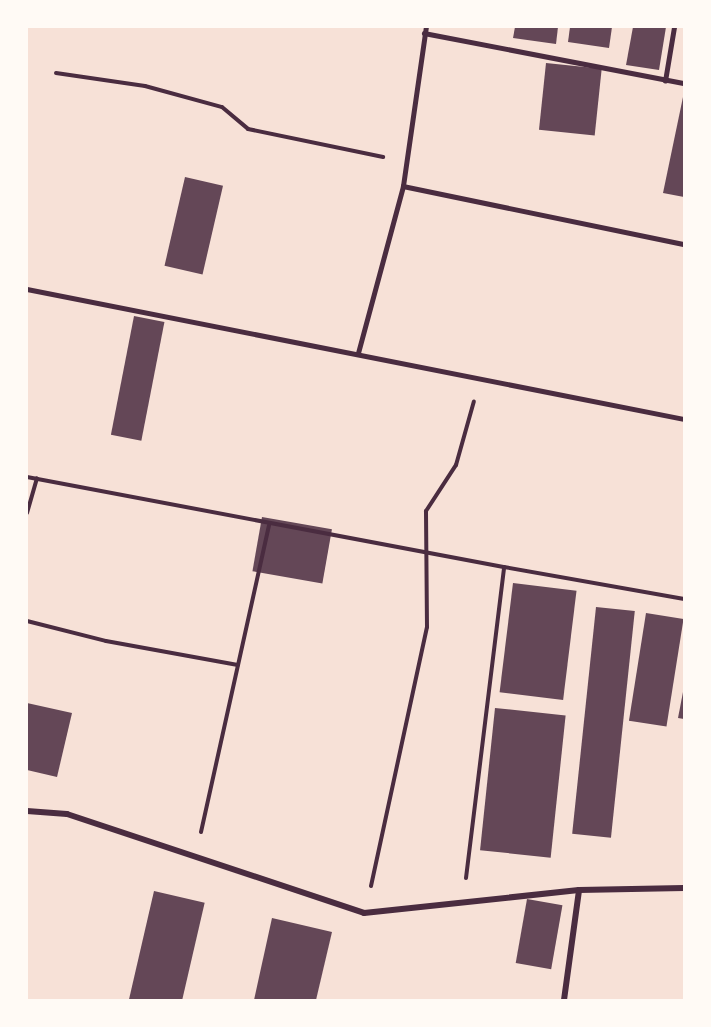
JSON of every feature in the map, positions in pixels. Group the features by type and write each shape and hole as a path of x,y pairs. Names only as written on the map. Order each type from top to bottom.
{"street":[{"path":"27,811 67,814 364,913 579,890 684,888"},
{"path":"564,1000 579,890"}],"lane":[{"path":"665,81 674,27"},
{"path":"358,353 403,186 425,30 665,81 684,83"},
{"path":"403,186 684,244"},
{"path":"27,289 684,419"}],"path":[{"path":"56,73 145,86 222,107 248,129 407,162"},
{"path":"364,913 427,627 426,511 456,465 481,378"},
{"path":"27,477 269,525 684,599"},
{"path":"27,513 37,478"},
{"path":"195,858 269,525"},
{"path":"463,902 504,567"},
{"path":"27,621 106,641 238,664"}],"building":[{"path":"515,27 558,27 556,44 513,38"},
{"path":"570,27 612,27 609,48 568,42"},
{"path":"633,27 666,27 659,70 626,65"},
{"path":"546,63 602,69 595,135 539,130"},
{"path":"684,97 684,197 663,193"},
{"path":"185,177 223,186 203,274 165,266"},
{"path":"134,316 164,322 141,441 111,435"},
{"path":"262,517 332,529 322,583 252,571"},
{"path":"513,583 577,591 563,700 500,692"},
{"path":"596,607 635,611 611,838 572,834"},
{"path":"646,613 684,619 666,727 629,721"},
{"path":"684,692 684,719 678,718"},
{"path":"27,703 72,713 57,777 27,770"},
{"path":"495,708 566,715 551,858 480,850"},
{"path":"154,891 205,903 182,1000 129,1000"},
{"path":"527,899 562,905 551,969 516,963"},
{"path":"272,918 332,932 316,1000 254,1000"}]}
